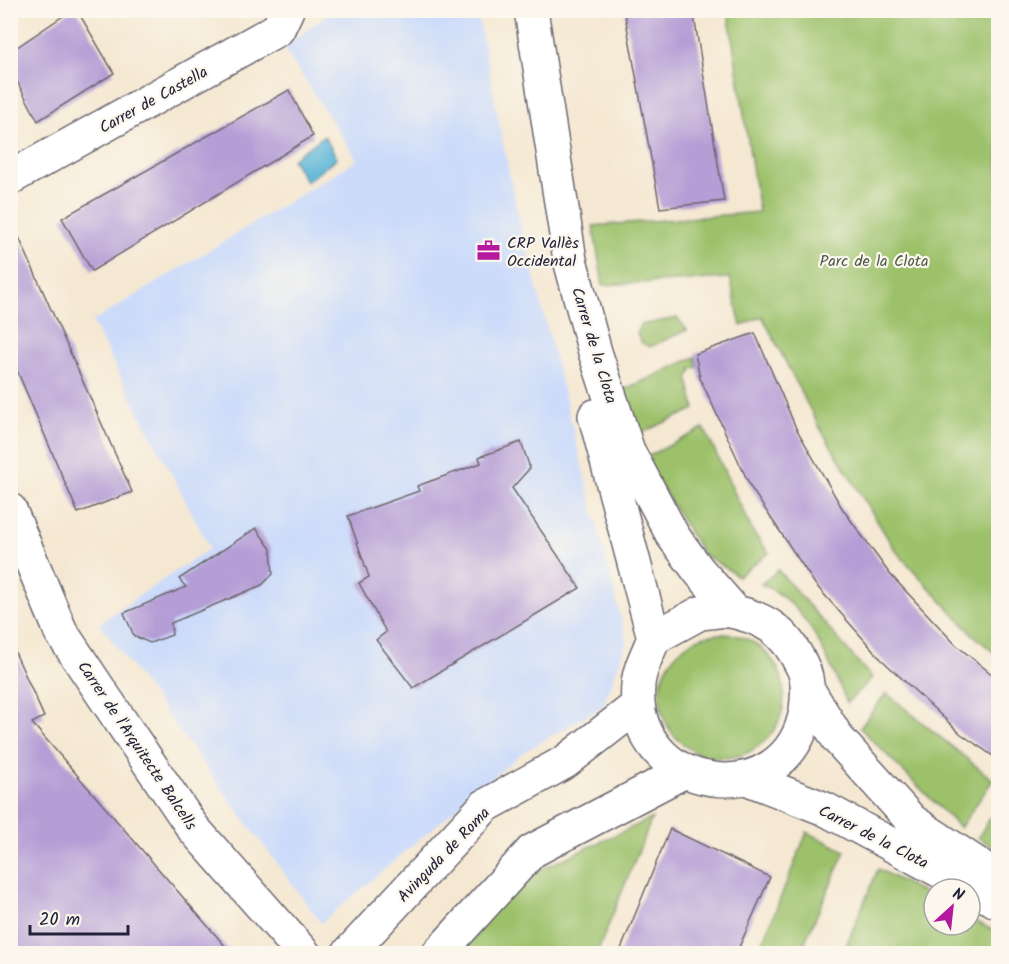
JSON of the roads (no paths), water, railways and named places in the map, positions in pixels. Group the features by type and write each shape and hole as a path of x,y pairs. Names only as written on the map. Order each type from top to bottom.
{"street":[{"name":"Carrer de Castella","path":"10,178 278,29 287,10"},
{"name":"Carrer de la Clota","path":"509,10 546,229 581,329 594,374 654,638"},
{"name":"Carrer de la Clota","path":"531,10 581,329"},
{"name":"Carrer de la Clota","path":"594,374 628,451 673,536 699,571 735,612"},
{"name":"Carrer de l'Arquitecte Balcells","path":"10,510 61,632 193,828 304,954"},
{"path":"735,612 752,615 775,628 793,647 804,670 807,688 804,722 791,747 771,766 746,778 725,781 704,779 684,772 666,760 653,745 643,726 637,706 638,682 654,638 700,613 735,612"},
{"name":"Carrer de la Clota","path":"807,688 838,739 912,821 999,878"},
{"name":"Avinguda de Roma","path":"348,954 485,807 565,762 637,706"},
{"path":"438,954 532,851 684,772"},
{"name":"Carrer de la Clota","path":"746,778 825,809 999,902"}],"water":[{"path":"324,136 337,158 306,182 292,159"}],"place":[{"name":"CRP Vallès Occidental","path":"489,251"}],"park label":[{"name":"Parc de la Clota","path":"874,260"}]}
